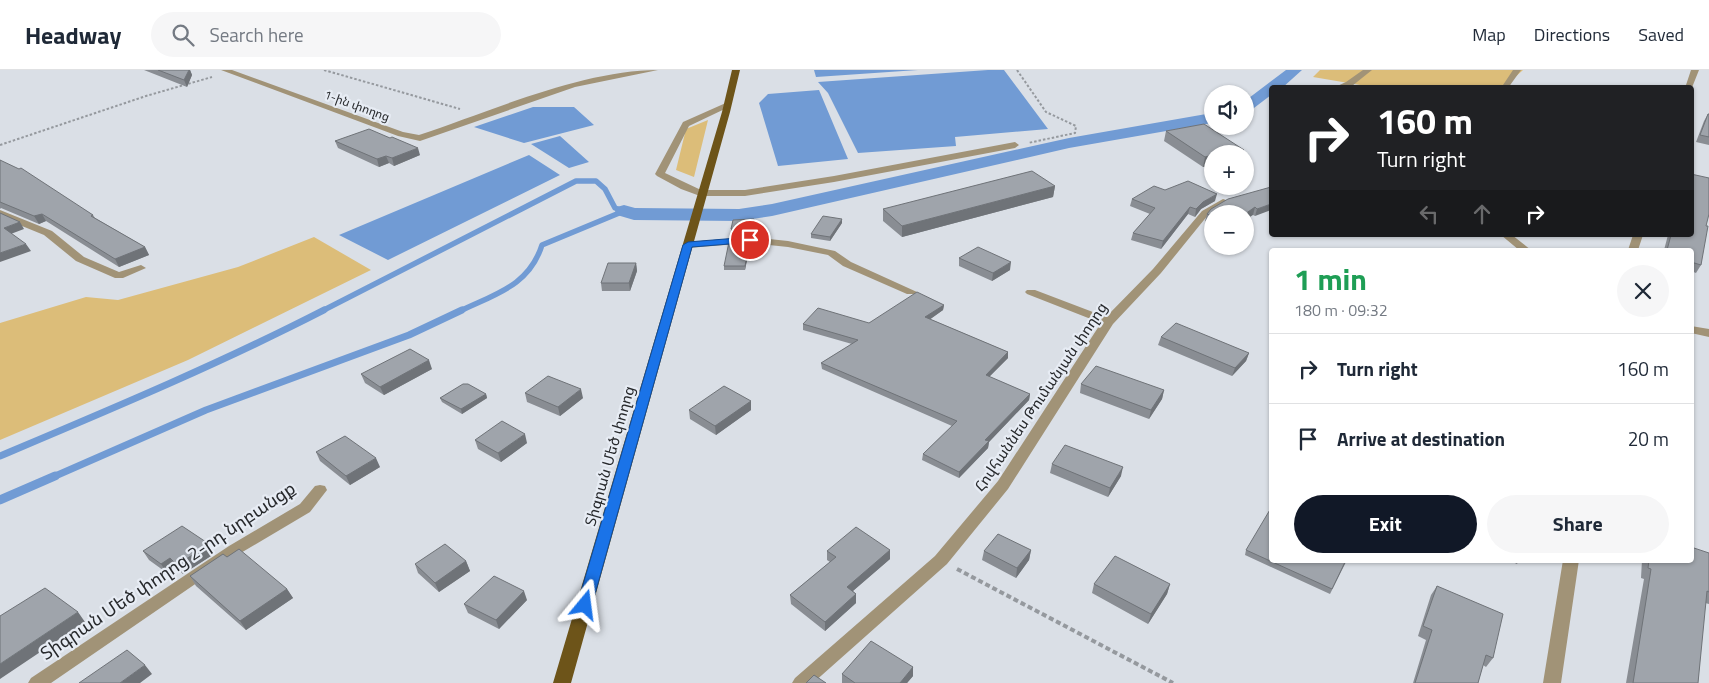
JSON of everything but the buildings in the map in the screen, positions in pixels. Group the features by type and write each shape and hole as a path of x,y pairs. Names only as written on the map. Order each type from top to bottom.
{"main road":[{"name":"Տիգրան Մեծ փողոց","path":"562,683 689,241 699,198 728,104 736,70"}],"street":[{"name":"1-ին փողոց","path":"227,71 401,134 420,138 573,85 654,70"},
{"path":"1346,85 1368,70"},
{"path":"1506,85 1517,70"},
{"path":"1690,85 1695,70"},
{"path":"728,104 686,124 660,174 699,198 834,179 1015,144"},
{"name":"Հովհաննես Թումանյան փողոց","path":"801,683 941,560 1003,485 1108,322 1157,271 1205,213 1232,198"},
{"path":"0,212 48,233 80,259 119,276 141,268"},
{"path":"1509,237 1523,248"},
{"path":"689,241 750,240 788,244 831,253 847,264 911,292"},
{"path":"1031,292 1108,322"},
{"path":"1694,330 1709,334"},
{"name":"Տիգրան Մեծ փողոց 2-րդ նրբանցք","path":"37,683 234,550 305,508 320,490"},
{"path":"1552,683 1571,563"}],"path":[{"path":"324,70 482,115"},
{"path":"1015,144 1046,140 1074,133 1076,126 1046,112 1018,70"},
{"path":"0,145 227,71"},
{"path":"941,560 1173,683"}],"shaded area":[{"path":"1320,70 1523,70 1506,85 1360,85 1313,77"},
{"path":"708,120 694,177 676,170 686,129"},
{"path":"314,237 371,270 188,360 0,440 0,323 86,297 118,300 238,267"}],"water":[{"path":"814,70 918,70 816,77"},
{"path":"1004,70 1048,129 955,137 956,146 858,153 828,93 818,82"},
{"path":"819,90 848,159 778,166 759,103 768,94"},
{"path":"533,107 574,107 594,125 524,143 474,127"},
{"path":"560,136 589,162 569,168 531,144"},
{"path":"529,155 560,175 388,260 339,235"}],"waterway":[{"path":"1276,85 1295,70"},
{"path":"1254,101 1269,90"},
{"path":"624,211 634,214 739,215 772,210 1069,143 1204,119"},
{"path":"322,311 576,181 596,181 605,189 615,208 624,211 542,245 529,270 520,279 498,293 460,311"},
{"path":"53,477 206,410 409,335 462,310"},
{"path":"0,456 204,368 322,311"},
{"path":"0,500 55,476"}],"route":[{"path":"585,605 688,245 750,240"}]}
